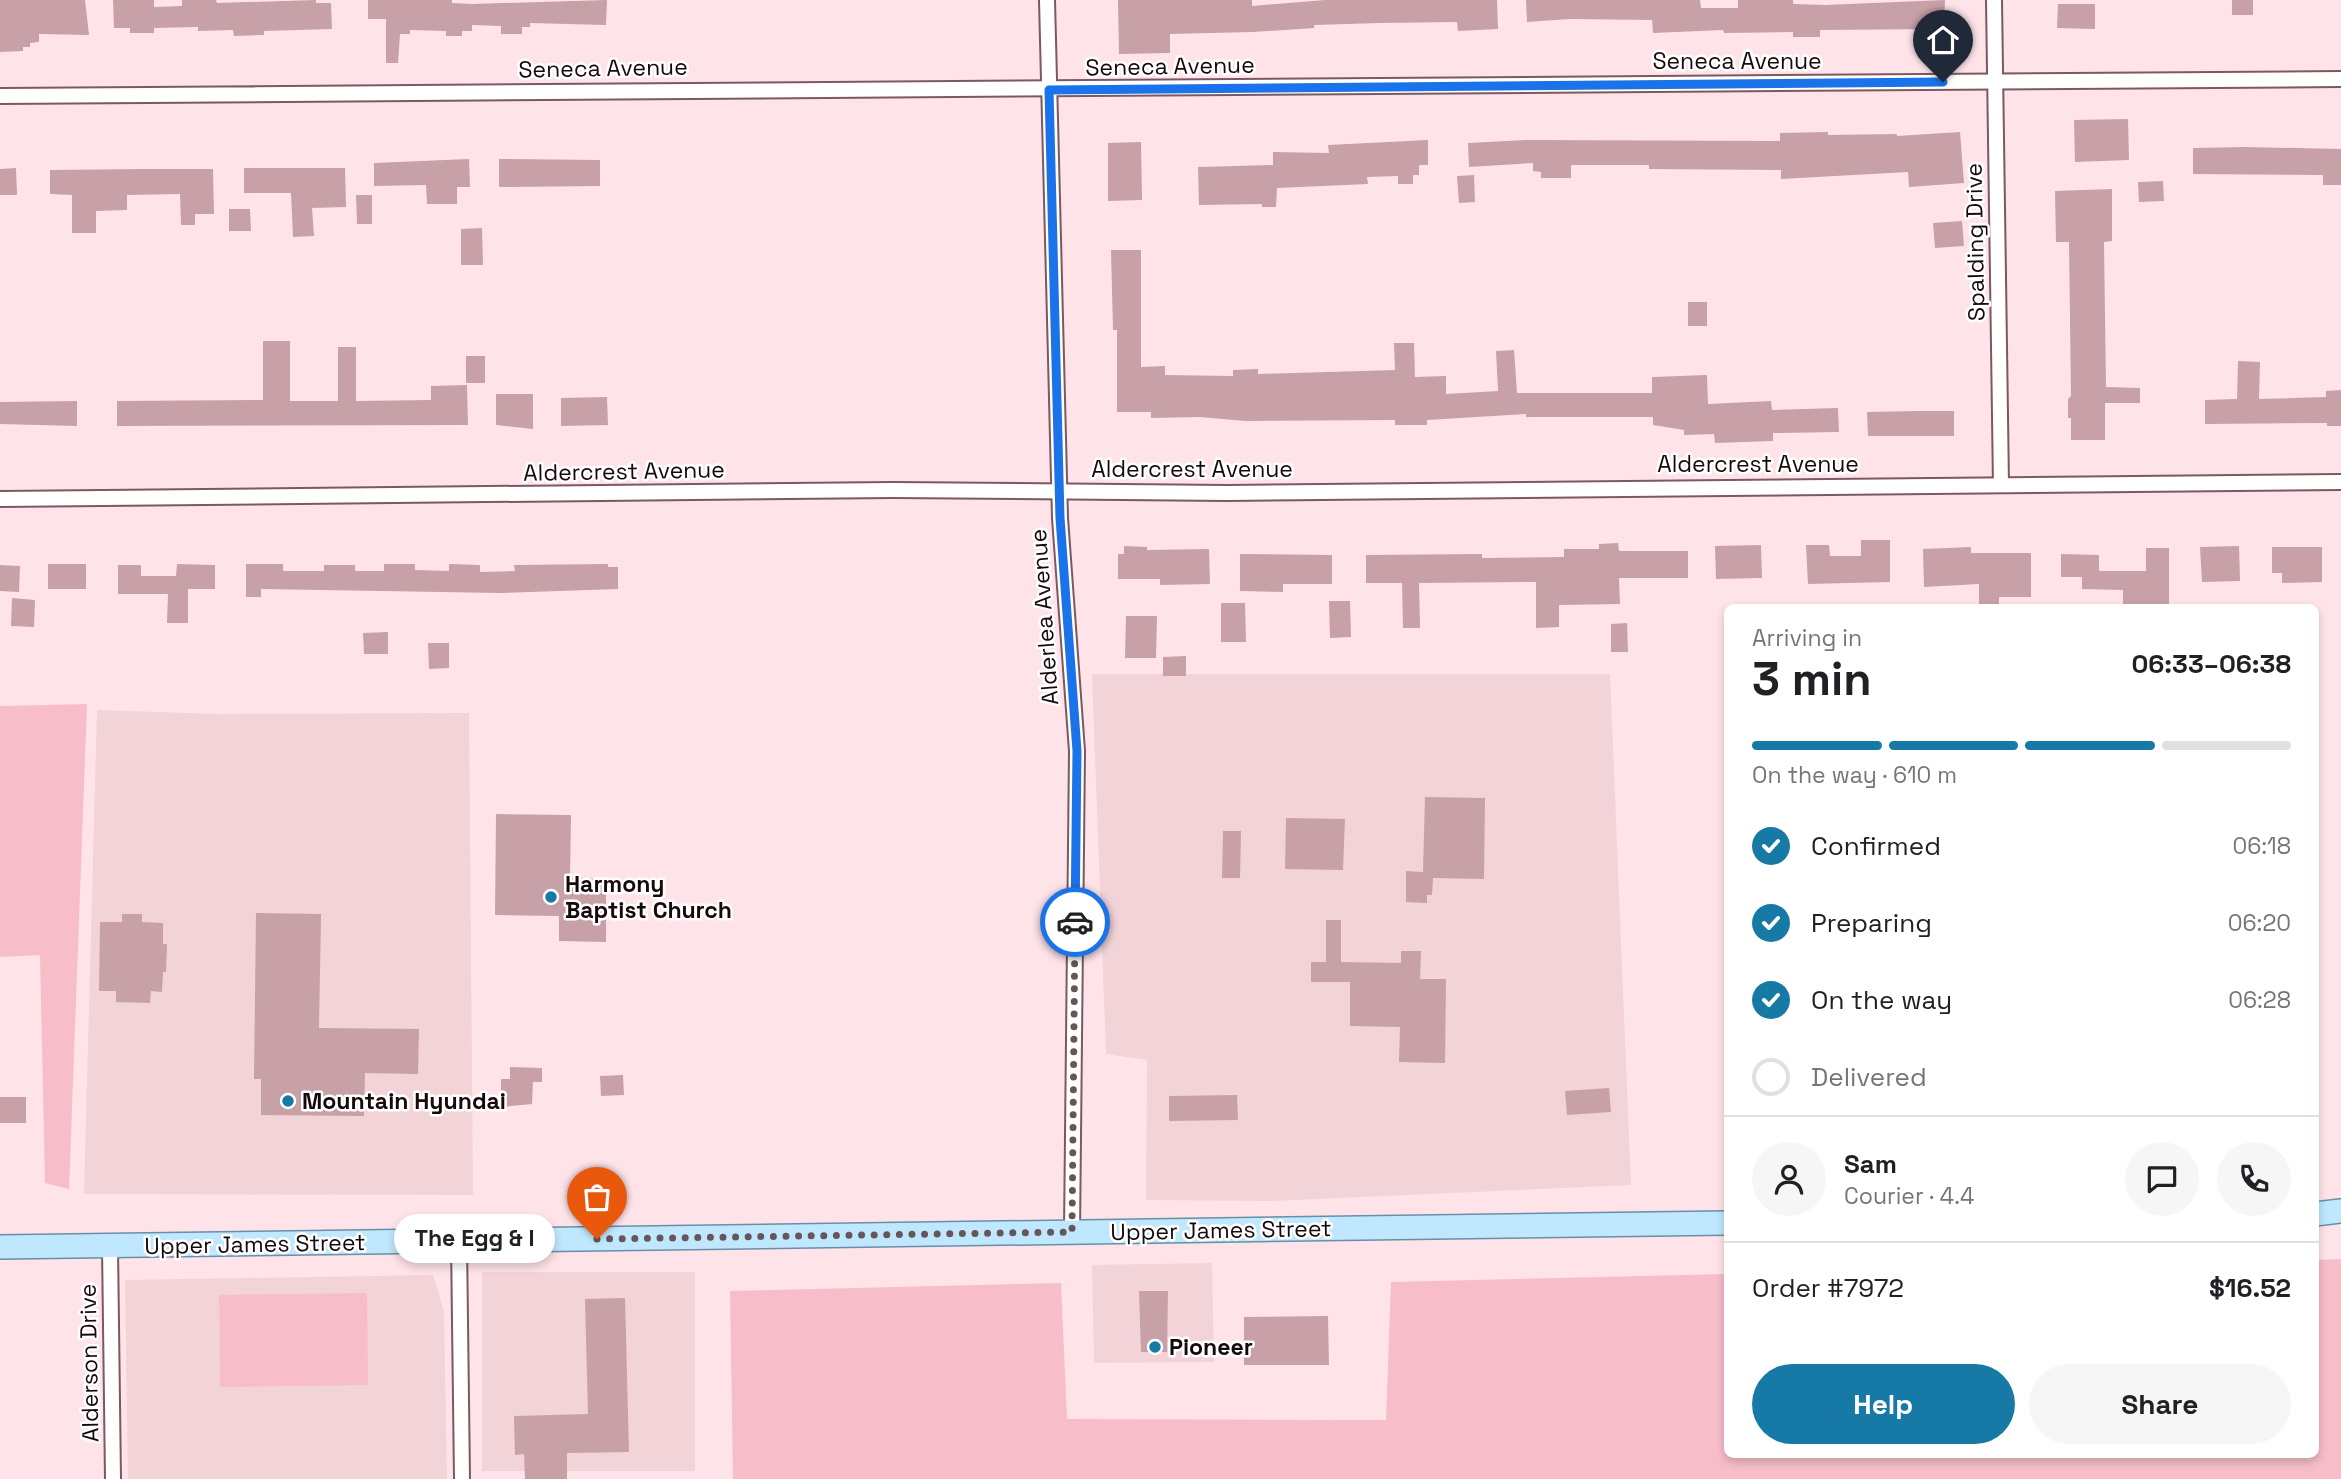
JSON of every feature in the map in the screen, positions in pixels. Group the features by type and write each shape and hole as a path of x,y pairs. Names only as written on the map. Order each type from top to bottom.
{"main road":[{"path":"2319,1214 2341,1212"},
{"name":"Upper James Street","path":"0,1247 1724,1223"}],"street":[{"name":"Alderlea Avenue","path":"1047,0 1060,491 1077,751 1072,1232"},
{"name":"Spalding Drive","path":"1994,0 2001,485"},
{"name":"Seneca Avenue","path":"0,96 757,88 1049,90 2341,79"},
{"name":"Aldercrest Avenue","path":"0,499 892,490 1227,493 2341,482"},
{"path":"459,1242 462,1479"},
{"name":"Alderson Drive","path":"110,1247 113,1479"}],"shaded area":[{"path":"1092,674 1610,674 1631,1185 1271,1201 1146,1200 1147,1060 1106,1054"},
{"path":"87,704 69,1189 45,1183 40,955 0,957 0,706"},
{"path":"97,710 217,714 469,713 473,1195 84,1194"},
{"path":"2341,1259 2341,1479 733,1479 730,1291 1061,1283 1067,1419 1386,1420 1391,1282 1724,1274 1724,1458 2319,1458 2319,1260"},
{"path":"1212,1263 1214,1362 1094,1363 1092,1265"},
{"path":"482,1272 695,1272 695,1471 482,1471"},
{"path":"433,1275 444,1311 447,1479 128,1479 125,1280"},
{"path":"367,1293 368,1385 220,1387 219,1295"}],"building":[{"path":"0,0 85,0 89,35 39,34 39,42 30,43 30,47 23,47 23,51 0,52"},
{"path":"113,0 154,0 154,7 182,6 182,0 216,0 217,3 316,0 316,3 331,3 332,29 264,31 264,35 234,36 233,30 198,31 198,27 154,28 154,33 130,33 130,28 114,28"},
{"path":"368,0 452,0 452,3 472,4 607,0 606,25 530,23 530,27 522,27 522,34 501,34 501,26 472,25 472,31 462,31 462,36 446,36 446,31 410,30 410,34 400,34 398,63 386,63 386,19 368,19"},
{"path":"1118,0 1252,0 1252,6 1325,0 1497,0 1498,29 1458,31 1457,22 1380,23 1314,25 1314,28 1253,32 1170,34 1170,53 1119,54"},
{"path":"1526,0 1700,0 1701,8 1738,8 1738,0 1793,0 1793,4 1825,5 1945,0 1944,29 1820,30 1820,37 1793,37 1793,32 1724,33 1723,30 1653,33 1652,20 1570,19 1527,22"},
{"path":"2232,0 2253,0 2253,15 2232,15"},
{"path":"2058,4 2095,4 2095,29 2057,28"},
{"path":"2128,119 2129,160 2075,162 2074,120"},
{"path":"1828,132 1828,135 1897,136 1960,132 1964,183 1909,187 1908,172 1781,179 1781,170 1649,169 1649,165 1571,165 1571,178 1541,178 1541,172 1533,171 1533,163 1469,167 1468,143 1528,140 1780,141 1780,133"},
{"path":"1428,140 1428,165 1419,165 1419,175 1413,175 1413,184 1398,184 1398,176 1367,177 1368,184 1277,188 1276,207 1262,207 1262,204 1199,205 1198,167 1273,165 1273,152 1329,153 1328,145"},
{"path":"1141,142 1142,200 1108,201 1108,143"},
{"path":"2193,148 2341,149 2341,185 2323,185 2323,175 2193,174"},
{"path":"469,159 470,187 457,187 457,204 427,204 426,185 374,186 374,163"},
{"path":"499,159 600,160 600,186 499,187"},
{"path":"16,168 17,195 0,195 0,169"},
{"path":"244,168 345,168 346,207 312,208 314,236 293,237 291,193 244,193"},
{"path":"213,169 214,214 195,214 195,225 181,225 180,194 127,195 127,210 96,211 96,233 72,233 72,195 50,194 50,170"},
{"path":"1474,175 1475,202 1459,203 1457,176"},
{"path":"2163,181 2164,201 2139,202 2138,182"},
{"path":"2112,189 2112,241 2104,242 2106,387 2140,388 2140,403 2105,403 2105,440 2071,440 2071,418 2068,418 2068,399 2071,396 2069,242 2056,242 2055,191"},
{"path":"356,195 372,195 372,224 357,224"},
{"path":"229,209 250,209 251,231 229,231"},
{"path":"1962,221 1964,246 1935,248 1933,223"},
{"path":"482,228 483,265 461,265 461,229"},
{"path":"1111,250 1141,250 1141,367 1165,366 1165,375 1233,376 1233,370 1258,369 1258,374 1395,370 1394,343 1414,343 1415,377 1446,376 1446,394 1498,391 1496,351 1514,350 1517,393 1652,393 1652,377 1707,375 1708,404 1771,401 1772,410 1838,408 1839,432 1773,433 1773,441 1715,443 1714,434 1684,435 1684,430 1653,425 1653,417 1526,417 1526,414 1427,420 1427,425 1395,425 1395,420 1246,421 1199,417 1151,418 1151,412 1117,412 1117,330 1113,330"},
{"path":"1688,302 1707,302 1707,326 1688,326"},
{"path":"263,341 290,341 290,401 338,401 338,347 356,347 356,401 431,400 431,386 467,385 468,425 117,426 117,401 263,400"},
{"path":"466,356 485,356 485,383 466,383"},
{"path":"2238,361 2260,362 2259,399 2326,397 2326,391 2341,390 2341,426 2327,426 2327,423 2205,424 2205,400 2237,399"},
{"path":"496,394 533,394 533,429 496,425"},
{"path":"607,397 608,425 561,426 561,398"},
{"path":"77,401 77,426 0,424 0,402"},
{"path":"1954,411 1954,436 1868,436 1867,412"},
{"path":"1861,540 1890,540 1890,582 1808,584 1806,545 1829,545 1830,556 1861,556"},
{"path":"1618,543 1619,551 1688,551 1688,578 1619,578 1620,604 1559,605 1559,627 1536,628 1536,582 1419,583 1420,628 1403,628 1402,583 1366,583 1366,555 1482,554 1482,558 1564,557 1564,549 1599,549 1599,544"},
{"path":"1761,545 1762,578 1716,579 1715,546"},
{"path":"1124,546 1147,547 1147,550 1209,549 1210,584 1160,585 1160,579 1118,579 1118,554 1124,554"},
{"path":"2239,546 2240,581 2202,582 2200,547"},
{"path":"1971,547 1971,553 2031,553 2031,597 1999,597 1999,604 1979,604 1979,584 1924,587 1923,549"},
{"path":"2272,547 2322,547 2322,582 2282,583 2282,573 2272,573"},
{"path":"2146,548 2169,548 2169,604 2123,604 2123,590 2082,589 2082,577 2061,577 2061,554 2099,555 2099,571 2146,571"},
{"path":"1240,554 1332,555 1332,584 1283,584 1283,592 1240,591"},
{"path":"48,564 86,564 86,589 48,589"},
{"path":"177,564 215,565 215,589 188,589 188,623 167,623 168,594 118,594 118,565 141,565 141,576 176,576"},
{"path":"246,564 283,564 283,571 324,571 324,565 355,565 355,571 384,571 384,564 415,564 415,570 449,571 449,564 480,565 480,572 515,571 514,565 608,564 608,567 618,567 618,589 501,593 261,589 261,597 246,597"},
{"path":"0,565 20,566 19,592 0,591"},
{"path":"12,598 35,600 34,627 11,626"},
{"path":"1329,601 1350,601 1351,637 1330,638"},
{"path":"1221,603 1245,603 1246,642 1221,642"},
{"path":"1126,616 1157,616 1156,658 1125,658"},
{"path":"1627,623 1628,652 1611,652 1611,624"},
{"path":"388,632 388,654 364,654 363,633"},
{"path":"428,643 449,643 449,668 429,669"},
{"path":"1186,656 1186,676 1163,676 1163,657"},
{"path":"1425,797 1485,798 1484,879 1433,878 1432,895 1427,895 1427,903 1406,902 1406,871 1423,872"},
{"name":"Harmony Baptist Church","path":"496,814 571,815 570,878 606,879 606,942 559,941 559,916 495,915"},
{"path":"1286,818 1345,819 1343,870 1285,869"},
{"path":"1223,831 1241,831 1240,878 1222,878"},
{"path":"256,913 321,914 319,1028 419,1029 418,1074 365,1073 364,1116 261,1115 261,1079 254,1079"},
{"path":"122,914 142,914 142,922 163,923 163,944 167,944 166,972 163,972 162,992 151,991 150,1003 116,1002 116,991 99,991 100,922 122,922"},
{"path":"1326,920 1341,920 1341,962 1401,963 1401,951 1421,951 1420,979 1446,979 1445,1063 1399,1062 1400,1027 1350,1026 1350,982 1311,982 1311,962 1326,962"},
{"path":"510,1067 542,1068 542,1082 533,1082 532,1104 501,1107 501,1079 510,1079"},
{"path":"623,1075 624,1095 601,1096 600,1076"},
{"path":"1609,1088 1611,1112 1567,1115 1565,1091"},
{"path":"1237,1095 1238,1120 1169,1121 1169,1096"},
{"path":"0,1097 26,1097 26,1123 0,1123"},
{"path":"1139,1291 1168,1291 1167,1352 1141,1352"},
{"path":"625,1298 629,1452 567,1453 567,1479 525,1479 524,1454 515,1455 514,1416 588,1414 585,1299"},
{"path":"1328,1316 1329,1365 1244,1365 1244,1317"}],"way so far":[{"path":"597,1239 1072,1232 1075,922"}],"place":[{"name":"Harmony Baptist Church","path":"551,897"},
{"name":"Mountain Hyundai","path":"288,1101"},
{"name":"The Egg & I","path":"597,1239"},
{"name":"Pioneer","path":"1155,1347"}],"route":[{"path":"1075,922 1077,751 1060,518 1049,90 1943,82"}]}
